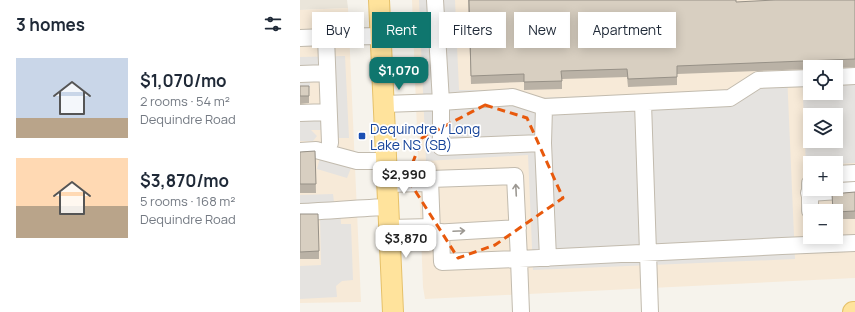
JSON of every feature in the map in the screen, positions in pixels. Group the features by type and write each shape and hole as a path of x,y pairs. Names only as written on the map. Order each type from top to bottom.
{"main road":[{"path":"379,0 380,12"},
{"path":"382,48 392,312"}],"lane":[{"path":"435,0 442,147 544,143"},
{"path":"300,38 312,38"},
{"path":"326,48 330,142"},
{"path":"300,74 327,73"},
{"path":"843,77 855,76"},
{"path":"384,104 513,97 544,107 730,98 758,80 803,78"},
{"path":"643,102 650,312"},
{"path":"544,107 548,258"},
{"path":"300,114 328,112"},
{"path":"300,151 316,150 357,161 386,161"},
{"path":"843,174 855,173"},
{"path":"387,184 423,183 430,179 515,176 521,312"},
{"path":"430,179 436,229 442,262 647,253 803,242"},
{"path":"843,189 855,190"},
{"path":"300,212 388,207"},
{"path":"389,228 518,228"},
{"path":"843,242 855,243"}],"highlighted area":[{"path":"485,105 527,118 563,198 495,245 458,258 407,178 422,138"}],"shaded area":[{"path":"300,0 347,0 348,8 300,10"},
{"path":"412,0 855,0 855,278 425,299 423,287 414,48 431,48 431,12 412,12"},
{"path":"419,0 455,0 456,12 439,12 439,48 457,48 459,90 516,90 531,98 729,92 787,73 795,259 533,270 528,155 426,161 421,48 431,48 431,12 420,12"},
{"path":"348,8 348,12 312,12 312,48 350,48 361,302 300,303 300,10"},
{"path":"345,56 349,138 337,138 322,130 311,130 317,136 313,141 300,141 300,120 322,119 321,82 316,79 310,80 310,88 300,88 300,57"},
{"path":"855,72 855,163 843,164 843,156 806,156 805,148 843,148 843,108 803,108 803,100 843,100 843,73"},
{"path":"802,74 803,74 803,97"},
{"path":"320,158 351,168 347,178 317,169"},
{"path":"333,194 334,202 340,202 341,224 351,224 353,280 342,281 336,286 337,297 300,299 300,266 321,265 320,217 300,217 300,195"}],"building":[{"path":"469,0 736,0 736,2 775,0 855,0 855,59 677,66 677,77 628,79 627,69 561,71 562,81 524,82 524,74 471,76 470,48 506,48 506,12 469,12"},
{"path":"300,86 309,86 309,96 300,96"},
{"path":"315,151 316,184 300,184 300,152"},
{"path":"855,192 855,211 843,212 843,204 833,204 832,196 843,196 843,193"},
{"path":"300,214 318,214 319,251 300,252"}],"place":[{"name":"Dequindre / Long Lake NS (SB)","path":"362,136"}]}
